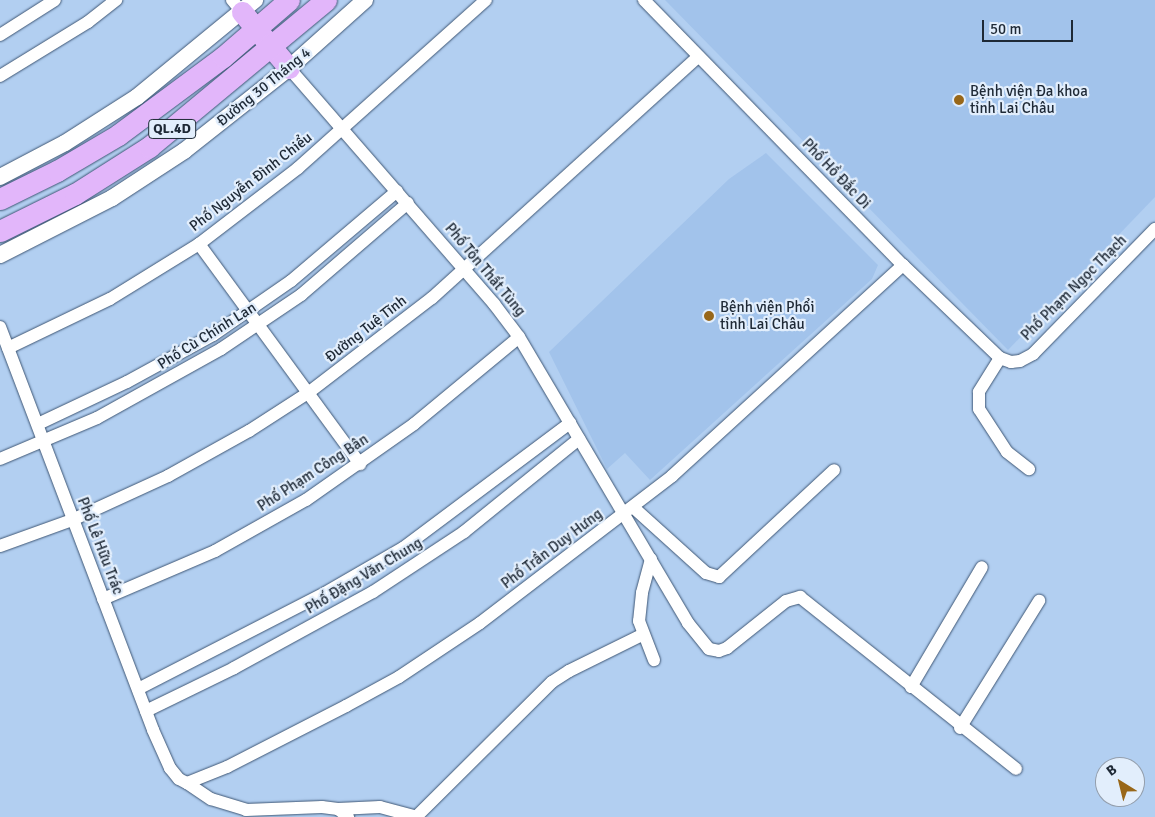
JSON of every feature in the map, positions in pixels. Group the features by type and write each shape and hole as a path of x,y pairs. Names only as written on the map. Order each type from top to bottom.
{"highway":[{"name":"QL.4D","path":"0,199 57,171 118,135 257,29 289,0"},
{"name":"Đường 30 Tháng 4","path":"0,231 75,194 149,147 272,47 326,0"},
{"path":"243,4 257,29 289,68"}],"street":[{"path":"0,35 56,0"},
{"path":"0,76 88,22 116,0"},
{"name":"Đường 30 Tháng 4","path":"0,255 148,176 289,68 365,0"},
{"name":"Phố Nguyễn Đình Chiểu","path":"8,348 110,299 199,244 298,168 486,0"},
{"name":"Phố Hồ Đắc Di","path":"644,0 903,265 1006,360"},
{"path":"0,177 65,143 137,97 243,4"},
{"name":"Đường Tuệ Tĩnh","path":"0,546 72,520 216,451 308,394 393,331 465,270 698,57"},
{"name":"Phố Tôn Thất Tùng","path":"289,68 408,203 519,337 579,439 629,512 651,559 688,623 714,652 727,648 791,598 800,597 911,688"},
{"name":"Phố Cù Chính Lan","path":"38,424 127,382 213,335 306,269 397,191"},
{"name":"Phố Cù Chính Lan","path":"0,459 44,443 147,392 258,326 340,264 408,203"},
{"name":"Phố Phạm Ngọc Thạch","path":"1006,360 1020,361 1043,344 1155,229"},
{"path":"199,244 360,464"},
{"name":"Phố Trần Duy Hưng","path":"187,783 228,767 399,677 480,623 629,512 789,372 903,265"},
{"name":"Phố Lê Hữu Trác","path":"0,327 146,711 175,774 187,783"},
{"name":"Phố Phạm Công Bân","path":"103,599 215,551 306,500 360,464 466,383 519,337"},
{"path":"1006,360 978,392 977,403 1007,452 1029,469"},
{"name":"Phố Đặng Văn Chung","path":"138,689 361,573 455,512 570,423"},
{"name":"Phố Đặng Văn Chung","path":"146,711 266,651 374,592 464,532 579,439"},
{"path":"629,512 706,573 719,577 834,470"},
{"path":"651,559 639,608 642,635 654,660"},
{"path":"982,567 911,688 960,728 1016,769"},
{"path":"361,573 374,592"},
{"path":"960,728 1039,601"},
{"path":"187,783 211,799 246,810 307,806 343,813 380,807 417,817 552,682 569,671 642,635"}],"shaded area":[{"name":"Bệnh viện Đa khoa tỉnh Lai Châu","path":"665,0 1155,0 1155,197 1008,350"},
{"name":"Bệnh viện Phổi tỉnh Lai Châu","path":"766,153 878,265 872,279 650,480 625,453 607,469 549,352 729,179"}],"place":[{"name":"Bệnh viện Đa khoa tỉnh Lai Châu","path":"959,100"},
{"name":"Bệnh viện Phổi tỉnh Lai Châu","path":"709,316"}]}
